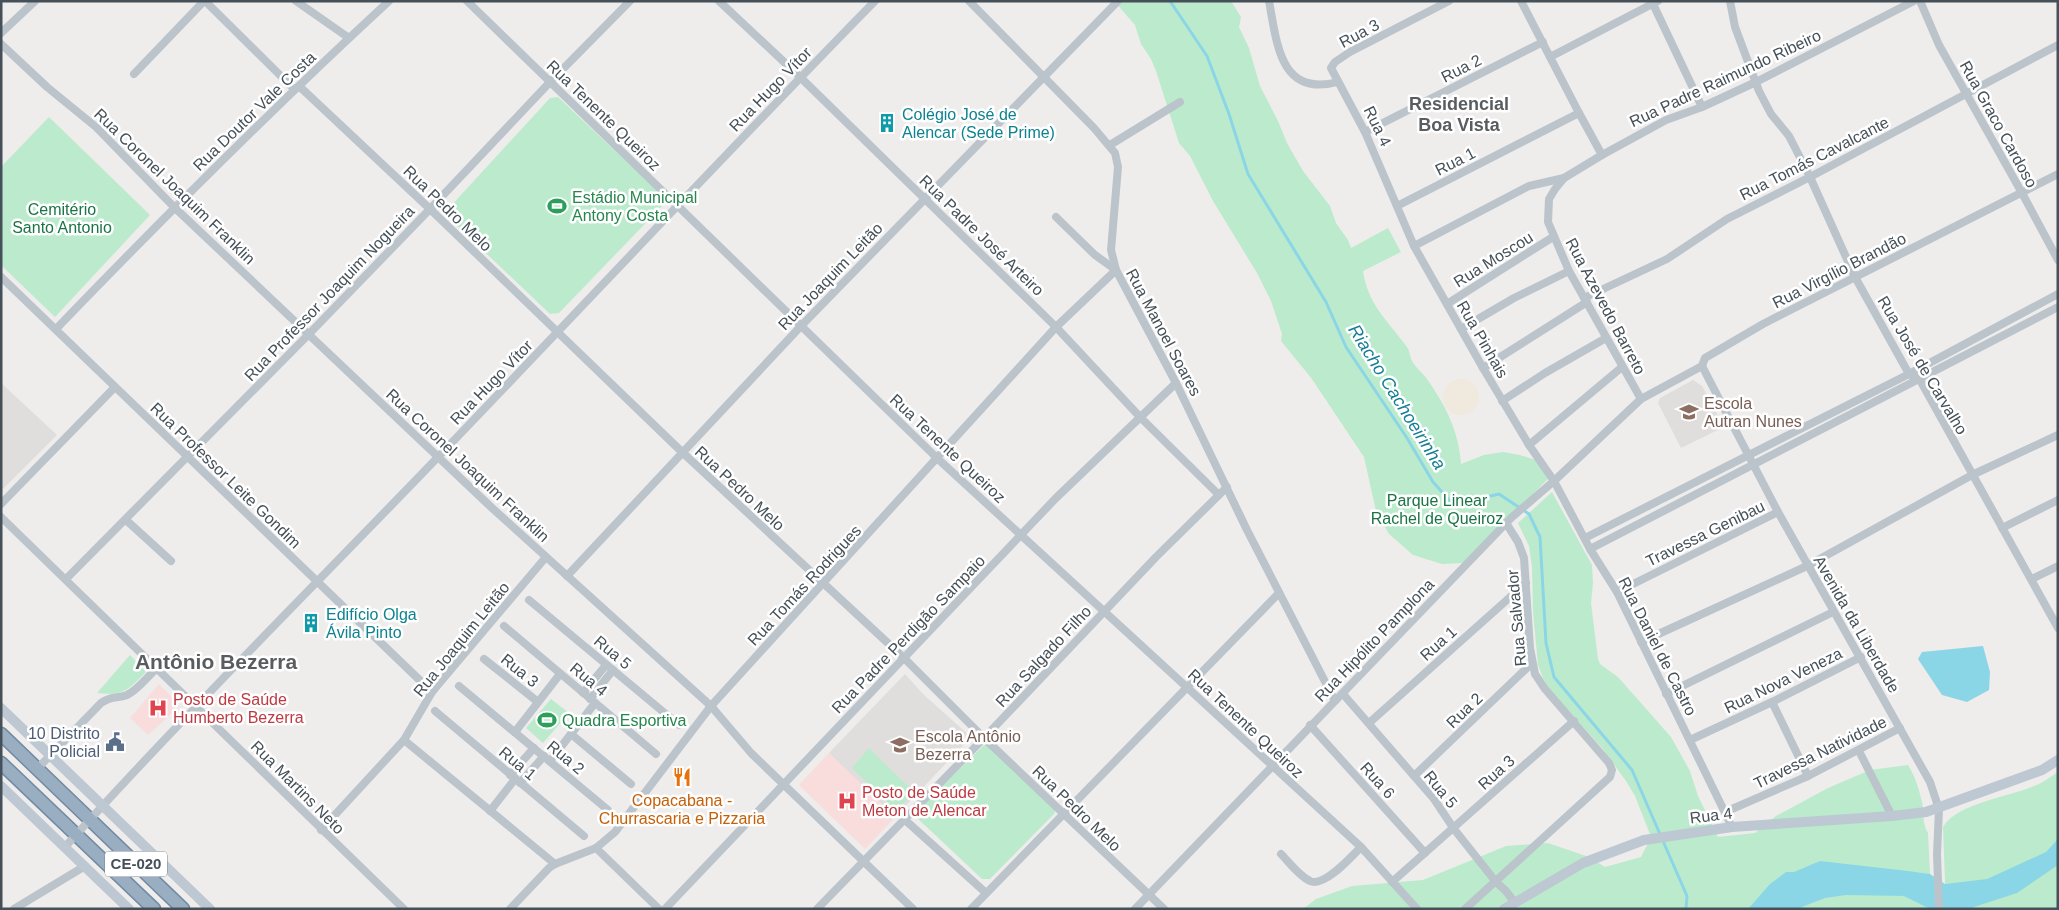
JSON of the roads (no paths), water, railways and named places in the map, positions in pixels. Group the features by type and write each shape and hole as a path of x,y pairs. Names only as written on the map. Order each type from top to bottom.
{"highway":[{"name":"CE-020","path":"1,734 183,909"},
{"name":"CE-020","path":"1,763 154,909"}],"main road":[{"path":"1,708 210,909"},
{"name":"Rua 4","path":"1504,909 1583,863 1644,840 1732,827 1892,816 1939,809 2042,770 2058,760"},
{"path":"1,786 129,909"}],"street":[{"path":"1,33 35,1"},
{"path":"134,74 205,1"},
{"name":"Rua Pedro Melo","path":"205,1 430,209 682,452 904,658 984,738 1164,909"},
{"path":"296,1 349,38"},
{"name":"Rua Doutor Vale Costa","path":"56,329 174,207 296,87 389,1"},
{"name":"Rua Tenente Queiroz","path":"467,1 938,459 1361,847 1417,909"},
{"name":"Rua Professor Joaquim Nogueira","path":"66,579 430,209 550,82 630,1"},
{"name":"Rua Padre José Arteiro","path":"719,1 800,77 1056,327 1140,417 1219,495"},
{"name":"Rua Hugo Vítor","path":"64,847 196,706 439,457 800,77 875,1"},
{"name":"Rua Manoel Soares","path":"970,1 1110,145 1117,160 1111,250 1116,270 1176,383 1279,593 1335,701"},
{"name":"Rua Joaquim Leitão","path":"567,576 801,326 1118,1"},
{"path":"1268,1 1277,47 1282,60 1292,74 1313,85 1338,82"},
{"name":"Rua 3","path":"1334,62 1449,1"},
{"path":"1521,1 1602,155"},
{"name":"Rua José de Carvalho","path":"1730,1 1735,27 1756,82 1772,114 1789,136 1810,177 1855,277 1909,374 1920,380 2058,628"},
{"name":"Rua Padre Raimundo Ribeiro","path":"1602,155 1666,120 1702,107 1756,82 1914,1"},
{"name":"Rua Graco Cardoso","path":"1920,1 1939,45 2058,260"},
{"path":"1550,57 1656,3 1702,107"},
{"name":"Rua 2","path":"1365,132 1543,42"},
{"name":"Rua Coronel Joaquim Franklin","path":"1,44 96,127 174,207 308,334 546,557 711,706 751,753 913,909"},
{"name":"Rua Tomás Cavalcante","path":"1483,368 1586,300 1666,259 1727,219 2058,45"},
{"name":"Rua 4","path":"1334,62 1332,68 1338,82 1365,132 1397,206"},
{"path":"1110,145 1180,102"},
{"name":"Rua 1","path":"1397,206 1579,113"},
{"name":"Rua Azevedo Barreto","path":"1602,155 1564,178 1549,199 1548,222 1553,238 1569,271 1641,399"},
{"name":"Rua Virgílio Brandão","path":"1641,399 1702,366 1705,358 1763,324 2058,174"},
{"path":"1414,246 1529,186 1564,178"},
{"name":"Rua Pinhais","path":"1397,206 1414,246 1483,368 1529,445 1554,480"},
{"path":"1056,216 1095,255 1116,270"},
{"name":"Rua Moscou","path":"1447,304 1553,238"},
{"name":"Rua Tomás Rodrigues","path":"510,909 555,864 596,848 615,832 711,706 938,459 1056,327 1116,270"},
{"path":"1461,329 1514,298 1569,271"},
{"name":"Rua Professor Leite Gondim","path":"1,277 432,692"},
{"path":"1585,538 1909,374 2058,294"},
{"path":"1590,549 2058,308"},
{"path":"1996,326 2001,336"},
{"path":"1502,401 1545,373 1606,338"},
{"name":"Avenida da Liberdade","path":"1702,366 1778,512 1930,782 1939,809 1937,854 1939,909"},
{"path":"1529,445 1622,367"},
{"name":"Rua Padre Perdigão Sampaio","path":"665,909 1021,535 1176,383"},
{"path":"1,504 115,388"},
{"name":"Rua Hipólito Pamplona","path":"1135,909 1508,520 1539,494 1641,399"},
{"path":"1822,417 1827,428"},
{"path":"1641,642 1808,566 1972,475 2058,435"},
{"name":"Rua Daniel de Castro","path":"1554,480 1590,549 1617,592 1732,827"},
{"name":"Rua Salgado Filho","path":"817,909 1227,487"},
{"path":"2002,528 2058,500"},
{"name":"Travessa Genibau","path":"1617,592 1778,512"},
{"name":"Rua Martins Neto","path":"1,517 404,909"},
{"path":"126,520 171,561"},
{"name":"Rua Salvador","path":"1496,882 1610,777 1612,770 1609,763 1540,682 1532,663 1525,563 1508,520"},
{"name":"Rua Joaquim Leitão","path":"321,830 404,740 432,692 546,557"},
{"path":"2032,579 2058,566"},
{"name":"Rua 1","path":"1369,723 1526,583"},
{"path":"971,909 1279,593"},
{"name":"Rua 5","path":"529,600 678,724"},
{"path":"1666,694 1833,612"},
{"name":"Rua 4","path":"504,626 656,754"},
{"name":"Rua Nova Veneza","path":"1690,740 1772,702 1861,657"},
{"name":"Rua 3","path":"484,659 538,702"},
{"name":"Rua 2","path":"1414,776 1532,663"},
{"path":"515,779 547,759 571,734 589,698 610,667"},
{"path":"37,769 101,702 111,696 121,696 132,692 157,668"},
{"path":"515,732 560,674"},
{"name":"Rua 2","path":"459,686 608,810"},
{"name":"Rua 5","path":"1343,694 1440,807 1454,829 1515,903"},
{"path":"1772,702 1808,776"},
{"name":"Rua 1","path":"434,711 584,836"},
{"name":"Rua 3","path":"1392,882 1574,721"},
{"name":"Rua 6","path":"1310,725 1425,853"},
{"name":"Travessa Natividade","path":"1725,812 1808,776 1860,751 1900,728"},
{"path":"571,734 631,784"},
{"path":"404,740 555,864"},
{"path":"490,811 515,779 534,748"},
{"path":"1860,751 1892,816"},
{"path":"904,819 986,893"},
{"path":"1281,854 1304,878 1315,883 1320,882 1337,870 1361,847"},
{"path":"596,848 659,909"},
{"path":"14,909 84,866"},
{"path":"1465,909 1496,882"}],"water":[{"path":"1983,646 1990,672 1989,690 1967,702 1942,695 1918,659 1922,652"},
{"path":"2058,839 2058,865 2017,893 1968,909 1930,909 1904,896 1846,895 1825,898 1797,909 1748,909 1770,884 1786,872 1794,872 1820,861 1930,874 1945,884 1987,879 2046,852"}],"waterway":[{"name":"Riacho Cachoeirinha","path":"1170,1 1207,56 1229,114 1248,174 1326,302 1346,347 1407,438 1433,482 1450,501 1470,501 1499,494 1529,514 1540,537 1546,643 1554,677 1632,770 1687,896 1686,909"}],"place":[{"name":"Colégio José de Alencar (Sede Prime)","path":"887,123"},
{"name":"Estádio Municipal Antony Costa","path":"557,206"},
{"name":"Escola Autran Nunes","path":"1689,412"},
{"name":"Edifício Olga Ávila Pinto","path":"311,623"},
{"name":"Posto de Saúde Humberto Bezerra","path":"158,708"},
{"name":"Quadra Esportiva","path":"547,720"},
{"name":"10 Distrito Policial","path":"115,742"},
{"name":"Escola Antônio Bezerra","path":"900,745"},
{"name":"Copacabana - Churrascaria e Pizzaria","path":"682,777"},
{"name":"Posto de Saúde Meton de Alencar","path":"847,801"}],"district":[{"name":"Residencial Boa Vista","path":"1459,114"},
{"name":"Antônio Bezerra","path":"216,662"}],"park label":[{"name":"Cemitério Santo Antonio","path":"62,218"},
{"name":"Parque Linear Rachel de Queiroz","path":"1437,509"}]}
